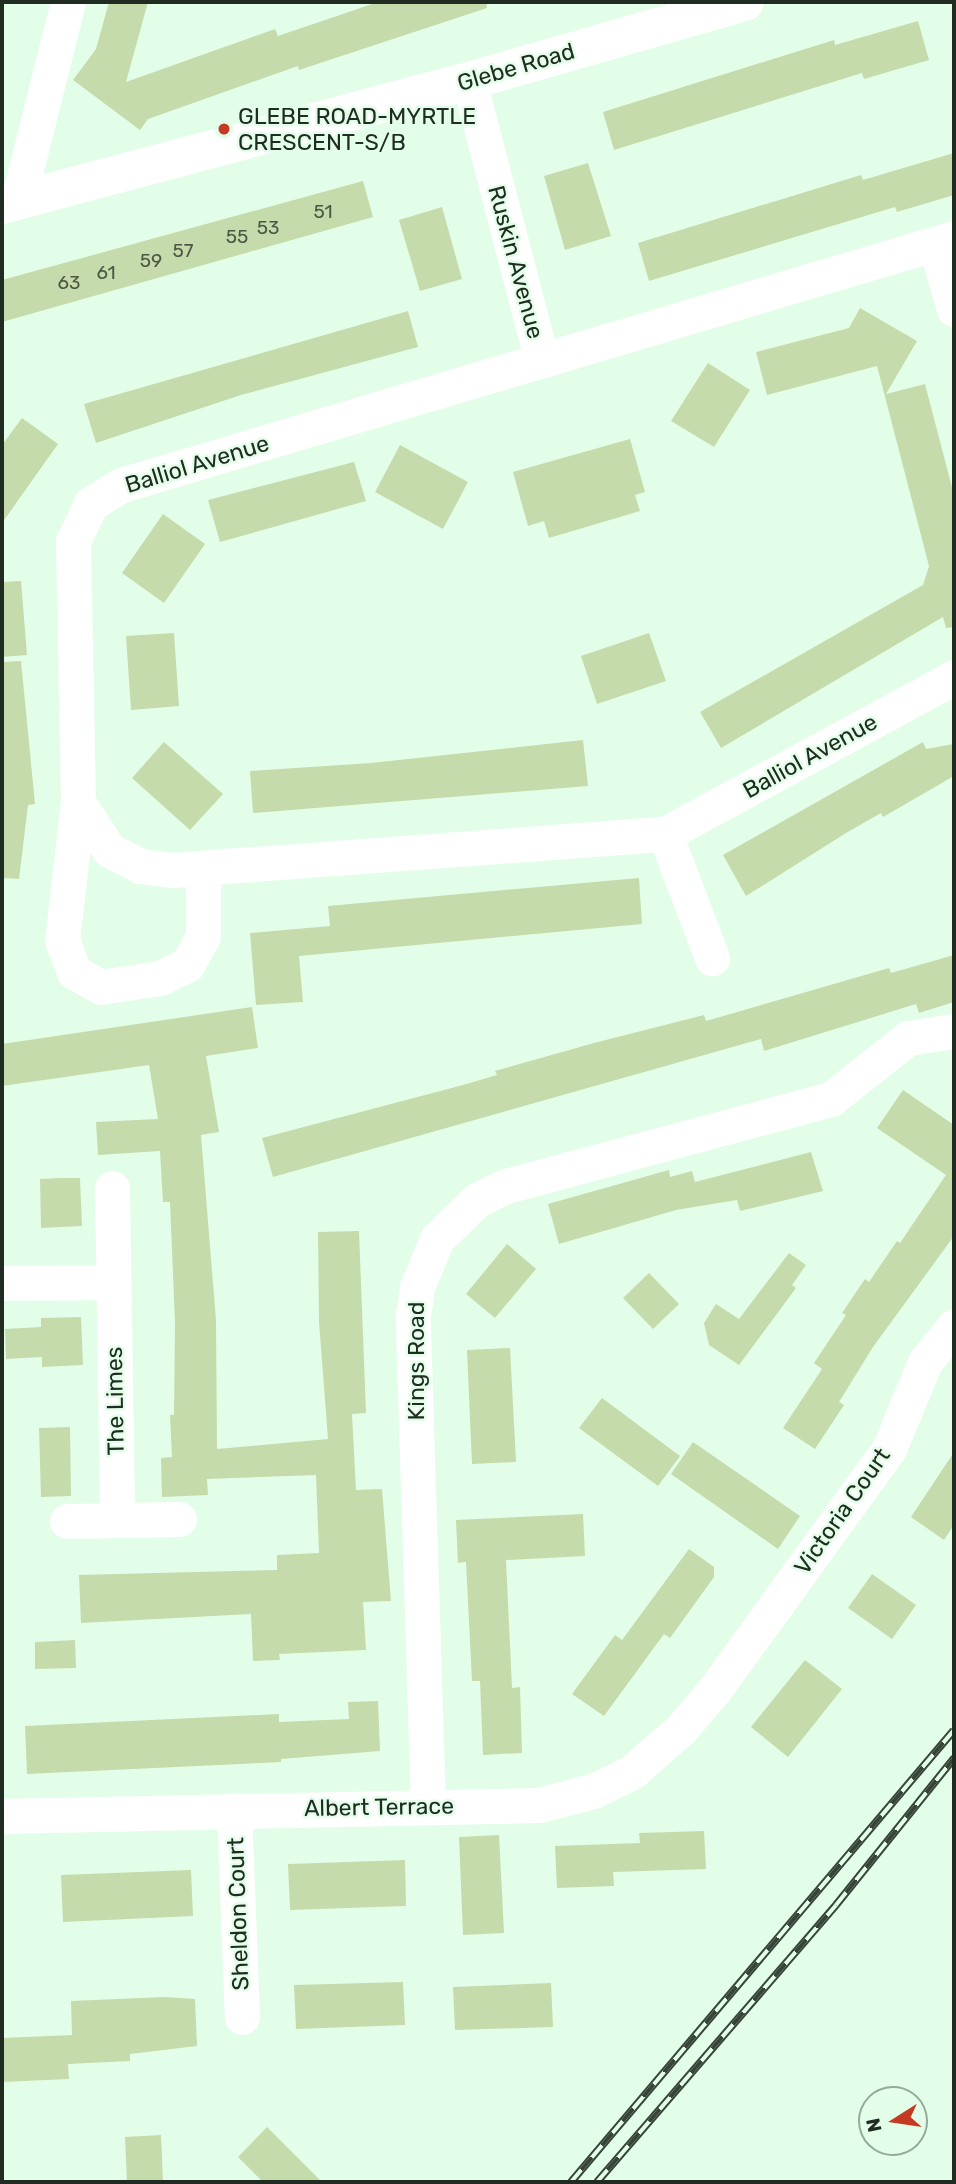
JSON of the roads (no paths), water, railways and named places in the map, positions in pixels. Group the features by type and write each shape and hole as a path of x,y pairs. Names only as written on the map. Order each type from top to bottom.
{"street":[{"path":"10,203 68,2"},
{"name":"Glebe Road","path":"10,203 469,81 745,2"},
{"name":"Ruskin Avenue","path":"469,81 542,361"},
{"path":"945,243 954,309"},
{"name":"Balliol Avenue","path":"203,868 203,936 187,965 160,978 102,987 74,972 62,940 78,802 73,541 91,504 121,485 945,243"},
{"name":"Balliol Avenue","path":"78,802 92,830 109,850 139,866 203,868 665,834 954,677"},
{"path":"665,834 712,958"},
{"name":"Kings Road","path":"428,1805 413,1316 416,1287 437,1239 477,1200 506,1186 831,1100 908,1038 954,1031"},
{"name":"The Limes","path":"112,1188 117,1520"},
{"path":"2,1283 113,1282"},
{"name":"Victoria Court","path":"715,1689 889,1449 925,1362 954,1326"},
{"path":"67,1521 179,1519"},
{"name":"Albert Terrace","path":"2,1816 539,1804 593,1791 632,1772 681,1729 715,1689"},
{"name":"Sheldon Court","path":"234,1810 242,2017"}],"railway":[{"path":"571,2182 954,1730"},
{"path":"597,2182 836,1905 954,1758"}],"place":[{"name":"GLEBE ROAD-MYRTLE CRESCENT-S/B","path":"224,129"}]}
